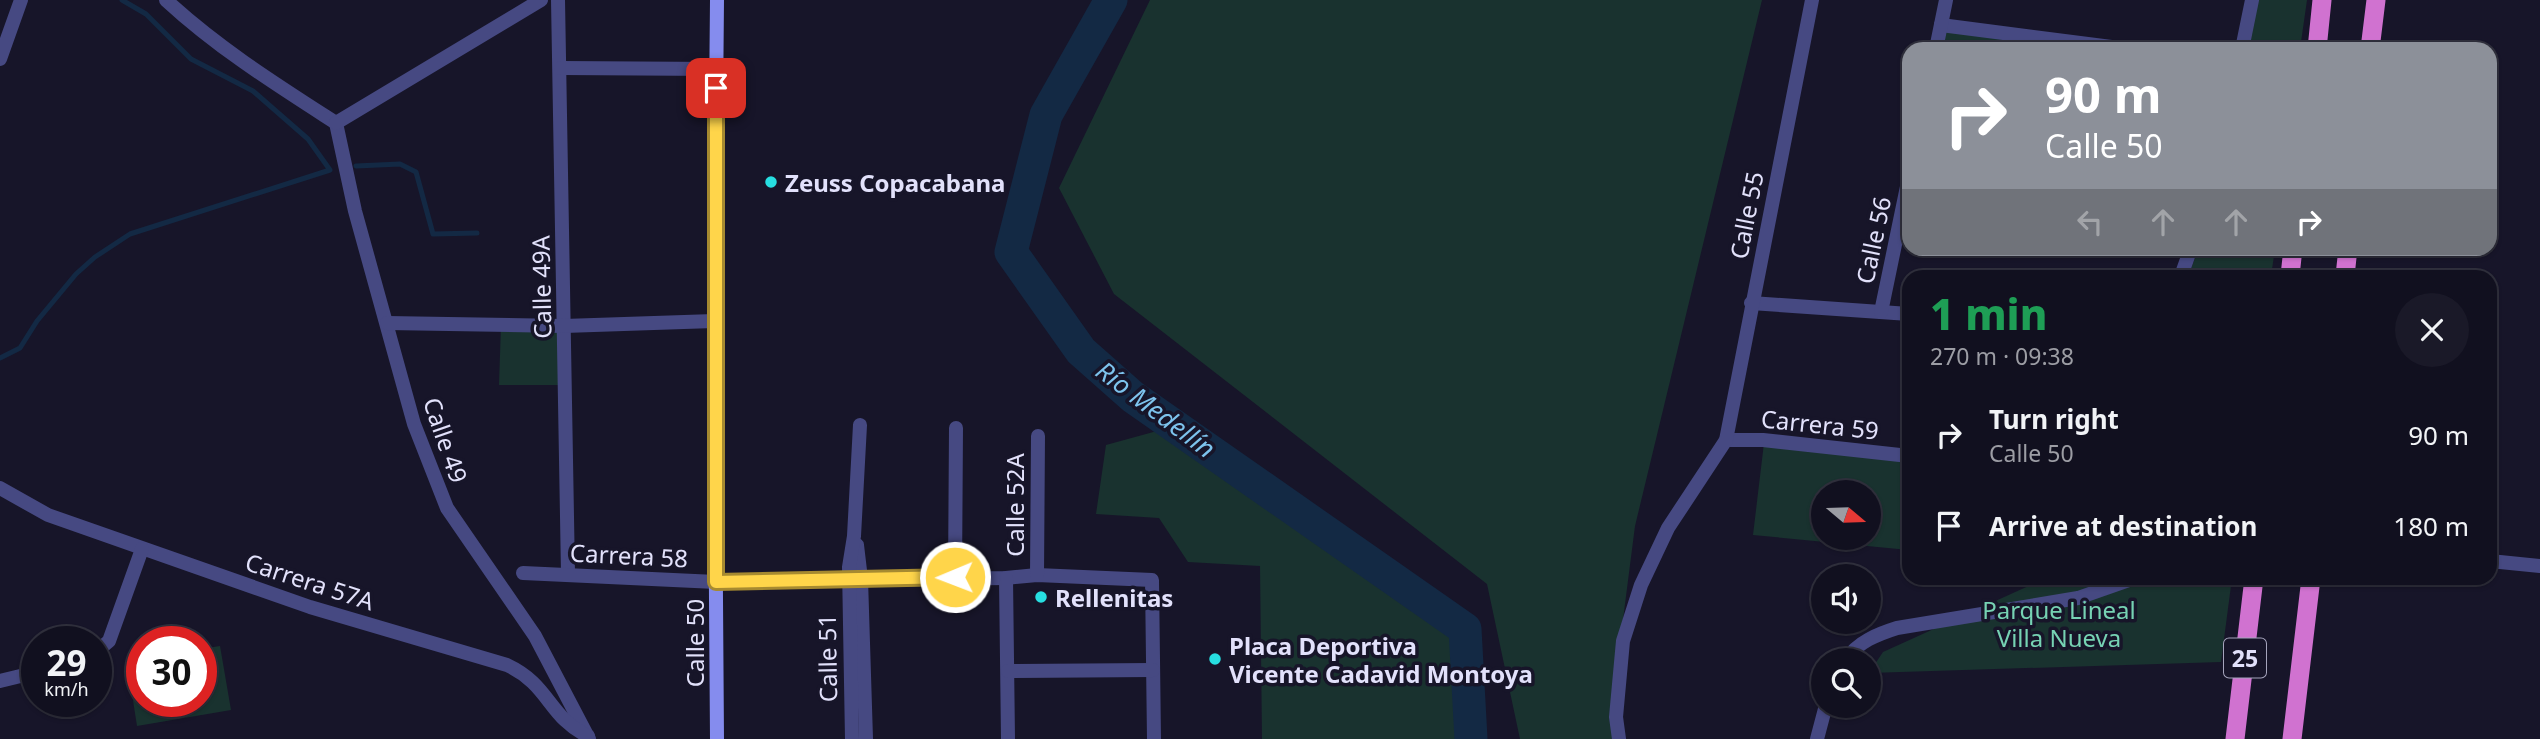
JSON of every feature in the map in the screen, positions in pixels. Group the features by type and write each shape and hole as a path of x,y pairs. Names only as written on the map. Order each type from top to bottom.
{"highway":[{"path":"2318,42 2322,0"},
{"path":"2371,42 2376,0"},
{"name":"25","path":"2235,739 2254,585"},
{"name":"25","path":"2292,739 2310,585"}],"main road":[{"name":"Calle 50","path":"717,0 714,321 717,739"}],"street":[{"path":"1,52 21,0"},
{"path":"166,0 198,29 259,74 336,123 541,0"},
{"name":"Calle 49A","path":"558,0 568,574"},
{"name":"Calle 55","path":"1726,440 1812,0"},
{"path":"1937,42 1947,0"},
{"path":"2243,42 2252,0"},
{"path":"1941,25 2073,42"},
{"path":"561,68 716,69"},
{"name":"Calle 49","path":"336,123 355,211 414,425 447,508 535,636 589,738"},
{"name":"Calle 56","path":"1881,312 1902,211"},
{"path":"1751,303 1902,314"},
{"path":"387,323 564,326 714,321"},
{"name":"Calle 51","path":"860,425 854,536 850,548 855,580 866,739"},
{"path":"955,577 956,428"},
{"name":"Calle 52A","path":"1037,575 1038,436"},
{"path":"1619,739 1616,718 1623,641 1641,585 1668,528 1726,440"},
{"name":"Carrera 59","path":"1726,440 1763,440 1902,455"},
{"name":"Carrera 57A","path":"0,488 48,515 142,549 310,607 507,665 528,675 541,687 564,722 589,738"},
{"path":"112,633 142,549"},
{"path":"2497,562 2540,566"},
{"name":"Carrera 58","path":"523,573 716,582 1006,578 1037,575 1152,580 1153,670"},
{"path":"1006,578 1008,739"},
{"name":"Calle 51","path":"852,739 855,580"},
{"path":"1856,648 1875,635 1897,628 2078,598 2115,585"},
{"path":"1008,671 1153,670 1154,739"},
{"path":"0,681 21,676"},
{"path":"1821,738 1824,718"}],"green space":[{"path":"1150,0 1762,0 1635,526 1611,713 1615,739 1520,739 1487,584 1114,294 1059,188"},
{"path":"2254,0 2307,0 2301,42 2246,42"},
{"path":"1941,25 2035,37 2035,42 1937,42"},
{"path":"2196,256 2274,256 2272,270 2190,270"},
{"path":"501,325 564,326 565,385 499,385"},
{"path":"1157,431 1450,627 1472,739 1262,739 1260,566 1188,562 1159,518 1096,514 1106,445"},
{"path":"1764,443 1902,458 1902,549 1881,547 1881,480 1811,480 1811,541 1753,535"},
{"name":"Parque Lineal Villa Nueva","path":"2031,585 2231,585 2221,662 1881,673 1881,655"},
{"path":"217,646 220,646 231,710 217,712"},
{"path":"136,717 190,717 137,726"}],"waterway":[{"path":"0,358 20,348 37,321 76,274 95,257 130,234 330,170 308,139 253,91 191,59 146,14 122,0"},
{"name":"Río Medellín","path":"1111,0 1046,115 1011,252 1081,351 1133,397 1465,629 1471,739"},
{"path":"356,166 400,164 416,172 433,234 477,233"}],"place":[{"name":"Zeuss Copacabana","path":"771,182"},
{"name":"Rellenitas","path":"1041,597"},
{"name":"Placa Deportiva Vicente Cadavid Montoya","path":"1215,659"}],"route":[{"path":"716,88 716,582 955,577"}]}
